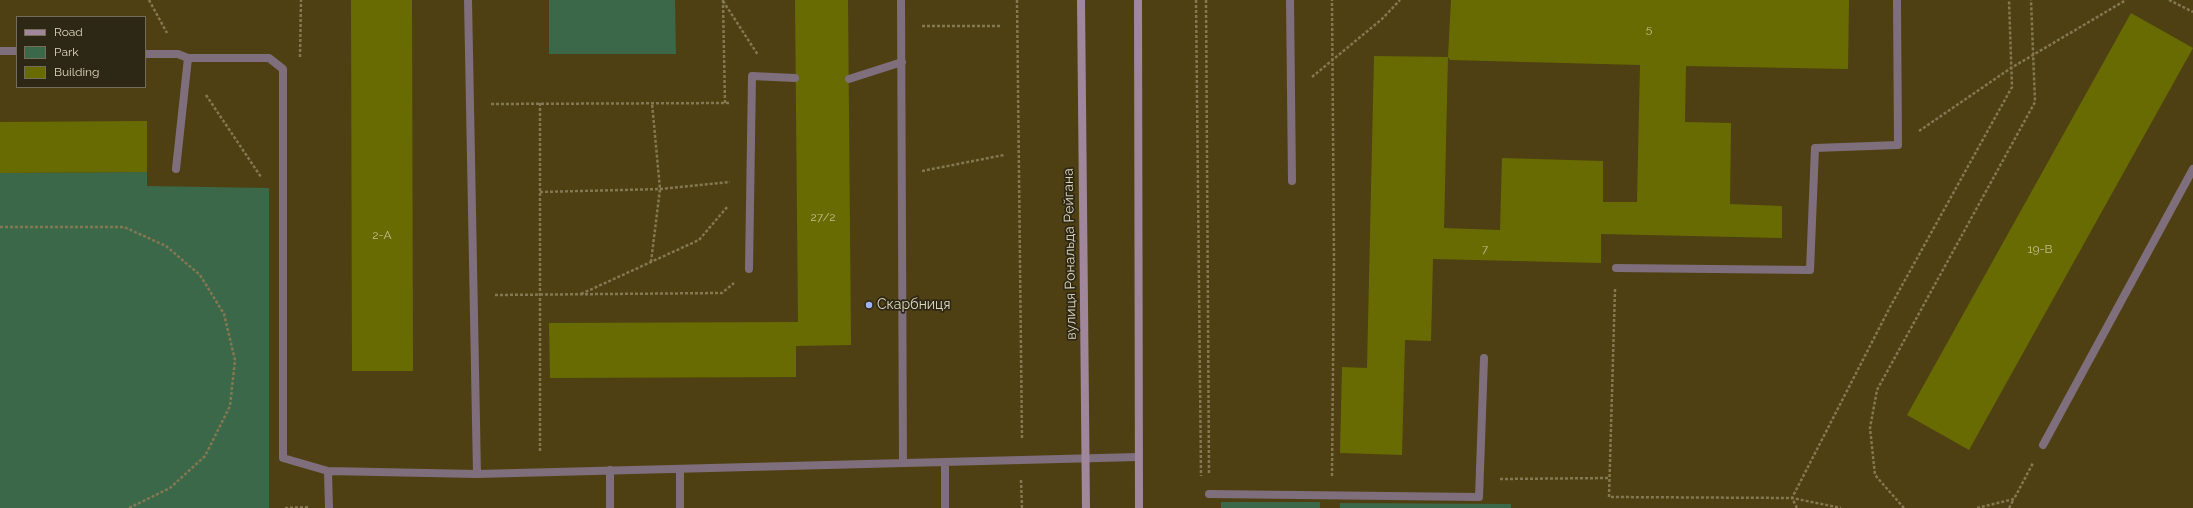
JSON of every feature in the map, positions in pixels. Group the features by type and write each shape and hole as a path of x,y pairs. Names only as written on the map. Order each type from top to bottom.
{"main road":[{"name":"вулиця Рональда Рейгана","path":"1081,0 1086,508"},
{"path":"1138,0 1138,457 1140,508"}],"lane":[{"path":"468,0 476,474"},
{"path":"902,0 903,463"},
{"path":"1290,0 1292,181"},
{"path":"1616,268 1810,270 1815,148 1898,145 1897,0"},
{"path":"0,51 16,51"},
{"path":"146,54 178,54 188,58 269,58 283,69 284,458 328,471 476,474 1138,457"},
{"path":"176,169 188,58"},
{"path":"849,79 902,62"},
{"path":"749,269 752,76 795,78"},
{"path":"2043,445 2193,169"},
{"path":"1209,494 1479,497 1484,358"},
{"path":"945,462 945,508"},
{"path":"680,469 680,508"},
{"path":"610,470 610,508"},
{"path":"328,471 329,508"}],"path":[{"path":"149,0 178,54"},
{"path":"284,80 302,56 301,0"},
{"path":"723,0 772,77"},
{"path":"723,0 725,103"},
{"path":"1017,0 1022,508"},
{"path":"1196,0 1201,483"},
{"path":"1206,0 1209,494"},
{"path":"1331,495 1334,269 1332,0"},
{"path":"1291,94 1382,19 1400,0"},
{"path":"1792,498 1890,307 2012,87 2009,0"},
{"path":"1904,508 1875,474 1870,428 1877,390 2035,102 2031,0"},
{"path":"1898,145 2011,68 2126,0"},
{"path":"2168,0 2193,12"},
{"path":"902,26 1001,26"},
{"path":"187,68 283,209"},
{"path":"540,103 540,472"},
{"path":"651,262 660,189 652,103"},
{"path":"470,104 751,104"},
{"path":"902,175 1004,155"},
{"path":"540,192 660,189 751,180"},
{"path":"580,294 699,240 751,180"},
{"path":"0,227 124,227 166,246 200,275 224,314 235,360 230,406 205,456 170,488 129,508"},
{"path":"1616,268 1609,496 1792,498 1841,508"},
{"path":"473,295 722,294 749,269"},
{"path":"2009,508 2043,445"},
{"path":"1480,479 1609,478"},
{"path":"1792,498 1797,508"},
{"path":"1977,508 2014,499"}],"green space":[{"path":"549,0 675,0 676,54 549,54"},
{"path":"147,172 147,186 269,188 269,508 0,508 0,173"},
{"path":"1221,502 1320,502 1320,508 1221,508"},
{"path":"1340,503 1511,504 1511,508 1340,508"}],"building":[{"path":"351,0 412,0 413,371 352,371"},
{"path":"795,0 848,0 851,345 796,346 796,377 550,378 549,323 798,322"},
{"path":"1451,0 1849,0 1848,69 1686,66 1685,122 1731,123 1730,204 1782,206 1782,238 1601,234 1601,263 1433,259 1431,341 1405,340 1402,455 1340,453 1342,367 1367,368 1374,56 1448,57","holes":["1448,57 1450,60 1640,65 1637,202 1603,202 1603,161 1502,158 1500,230 1444,228"]},
{"path":"2131,13 2193,48 1969,450 1907,415"},
{"path":"147,121 147,172 0,173 0,122"}],"place":[{"name":"Скарбниця","path":"869,305"}]}
